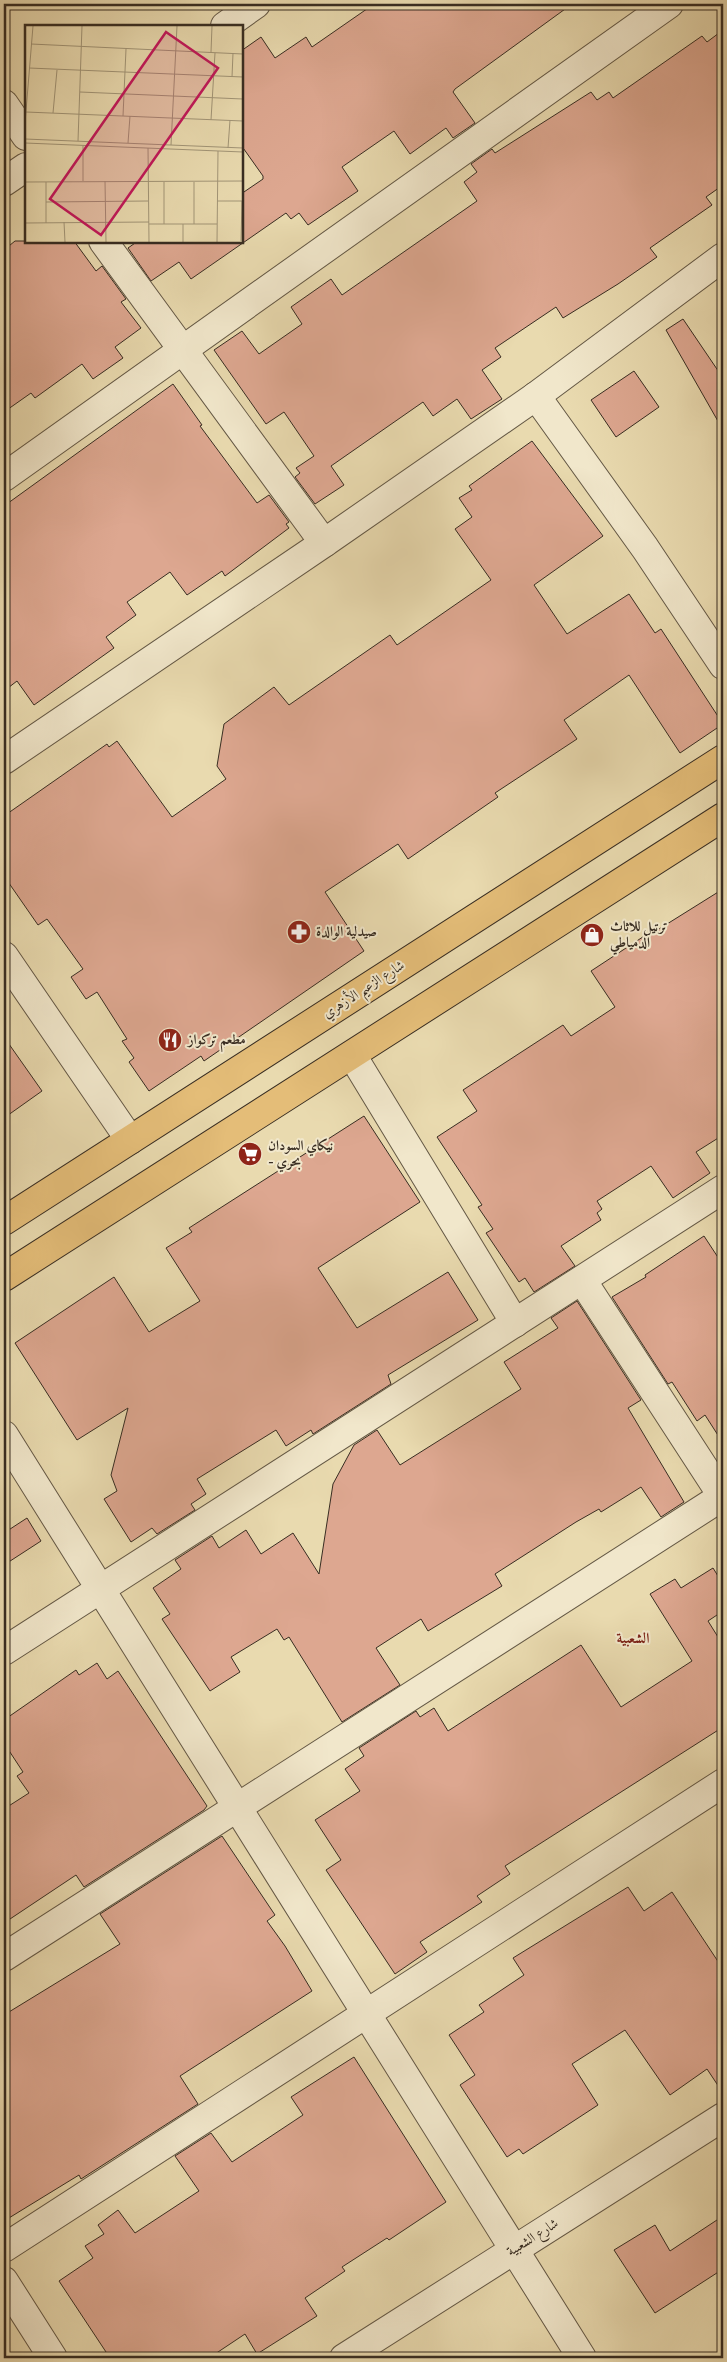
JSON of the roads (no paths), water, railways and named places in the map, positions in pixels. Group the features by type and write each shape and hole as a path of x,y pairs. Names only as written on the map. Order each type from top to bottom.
{"main road":[{"name":"شارع الزعيم الأزهري","path":"4,1221 723,759"},
{"path":"4,1277 723,817"}],"street":[{"path":"226,25 256,4"},
{"path":"4,477 669,4"},
{"path":"4,104 25,135"},
{"path":"4,182 25,168"},
{"path":"105,242 324,543"},
{"path":"4,760 324,543 536,396 723,257"},
{"path":"536,396 645,548 723,666"},
{"path":"4,956 130,1140"},
{"path":"352,1055 515,1323"},
{"path":"4,1651 723,1189"},
{"path":"4,1957 723,1496 582,1280"},
{"path":"4,1435 513,2251 582,2358"},
{"path":"4,2248 723,1783"},
{"name":"شارع الشعبية","path":"344,2358 723,2117"},
{"path":"4,2280 53,2358"}],"place":[{"name":"صيدلية الوالدة","path":"299,932"},
{"name":"ترتيل للاثاث الدمياطي","path":"592,935"},
{"name":"مطعم تركواز","path":"170,1040"},
{"name":"نيكاي السودان - بحري","path":"250,1154"}],"district":[{"name":"الشعبية","path":"633,1639"}]}
